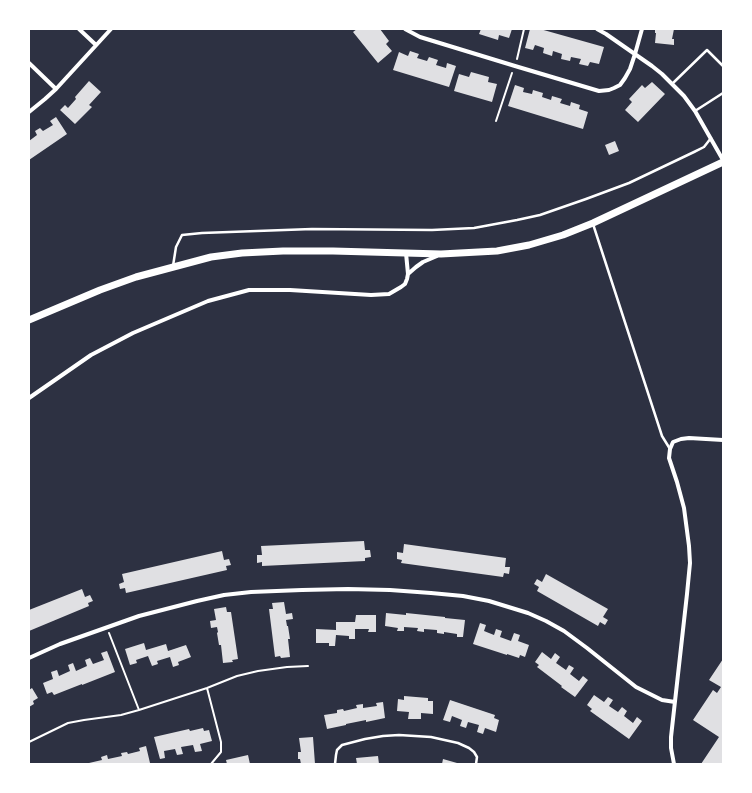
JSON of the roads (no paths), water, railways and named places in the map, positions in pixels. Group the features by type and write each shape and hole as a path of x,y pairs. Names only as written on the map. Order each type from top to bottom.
{"main road":[{"path":"29,320 100,290 136,277 211,257 242,253 283,251 441,254 497,250 529,245 563,235 593,223 723,161"}],"street":[{"path":"79,29 96,45"},
{"path":"29,112 56,89 111,29"},
{"path":"405,29 420,37 599,91 609,90 620,85 625,78 630,69 642,29"},
{"path":"597,29 662,74 684,96 695,110 723,161"},
{"path":"29,63 56,89"},
{"path":"29,398 91,355 133,333 208,301 249,290 290,290 371,295 389,294 396,291 407,279 406,253"},
{"path":"408,274 423,262 441,254"},
{"path":"674,764 671,737 690,563 684,508 669,458 670,449 673,442 681,439 723,440"},
{"path":"29,658 60,644 139,616 224,595 250,592 348,589 431,592 490,601 528,613 546,621 587,648 636,687 662,700 675,702"}],"lane":[{"path":"672,84 707,50 723,66"},
{"path":"695,110 723,93"},
{"path":"173,266 176,247 182,235 312,229 439,230 474,228 540,215 629,182 704,147 711,138"},
{"path":"593,223 662,436 670,449"},
{"path":"335,764 337,750 342,745 364,738 399,735 431,737 458,743 474,752 477,758 476,764"}]}
